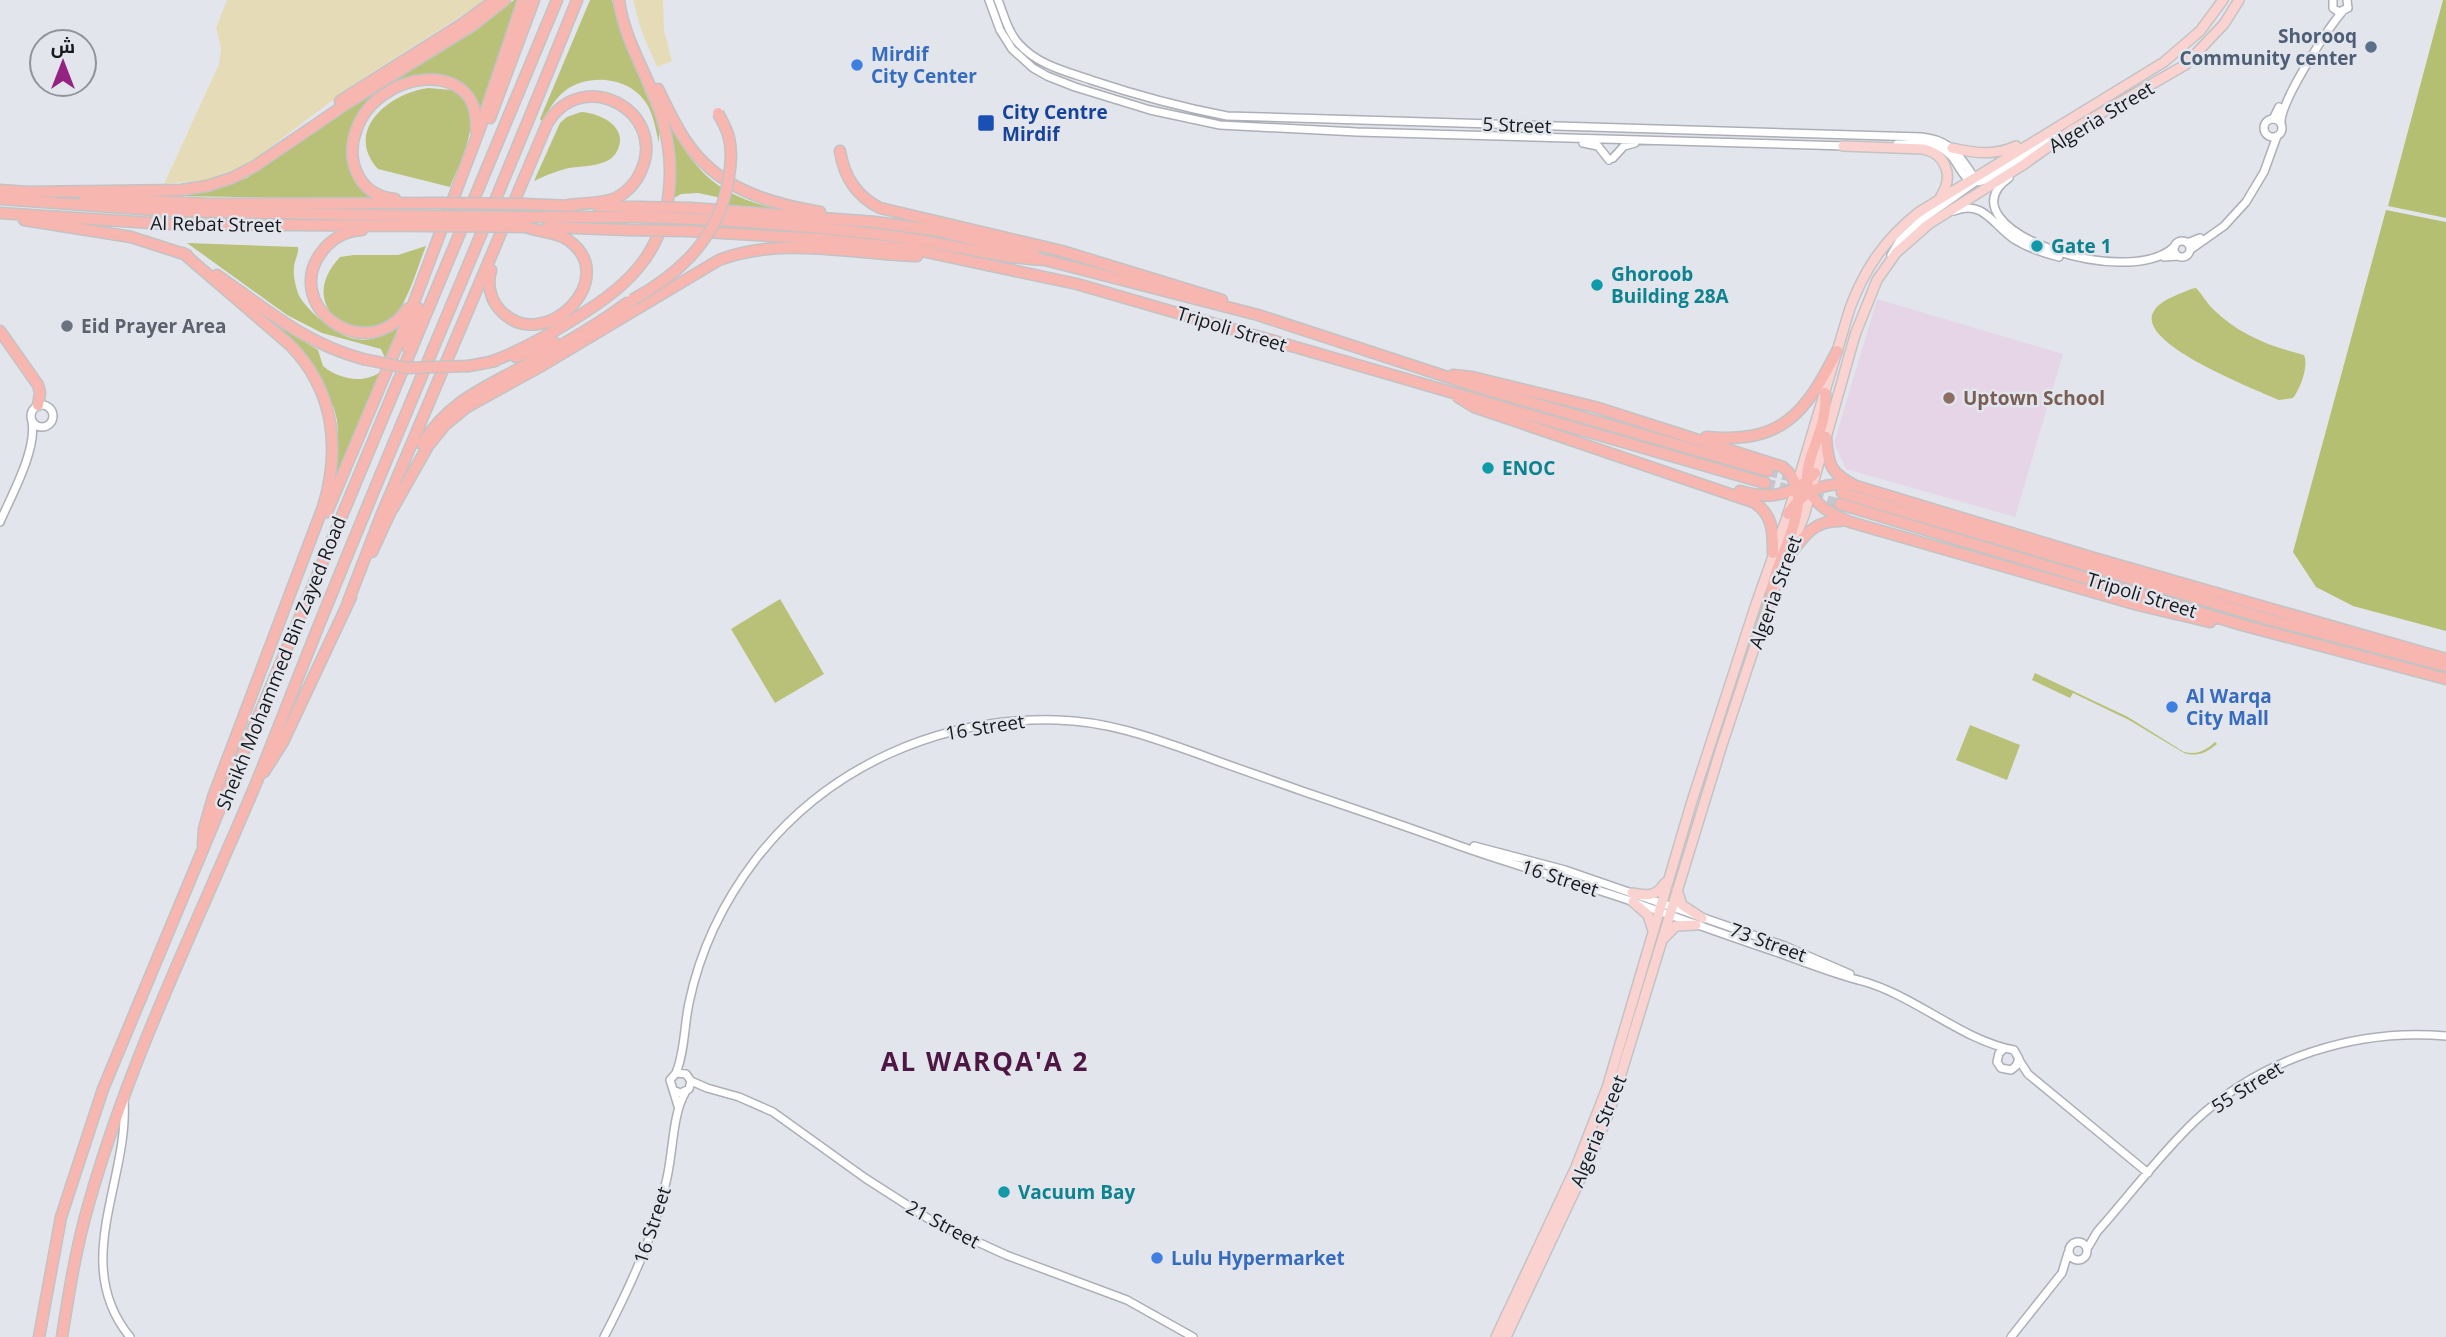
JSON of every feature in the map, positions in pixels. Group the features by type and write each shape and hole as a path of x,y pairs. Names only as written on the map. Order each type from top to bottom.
{"highway":[{"path":"286,146 344,98 462,24 495,0"},
{"path":"24,191 166,191 194,189 232,178 255,166 357,97 462,32 505,0"},
{"path":"292,589 400,338 472,149 523,0"},
{"path":"409,356 411,331 437,254 534,0"},
{"name":"Sheikh Mohammed Bin Zayed Road","path":"39,1337 61,1217 88,1131 120,1047 557,0"},
{"name":"Sheikh Mohammed Bin Zayed Road","path":"62,1337 80,1236 124,1097 257,781 332,592 577,0"},
{"path":"490,362 552,332 613,292 638,269 654,243 668,200 669,156 661,115 625,29 619,0"},
{"path":"635,51 686,142 707,166 747,193 766,201 971,238 1045,260"},
{"path":"441,203 386,197 365,185 358,177 352,156 354,136 364,114 380,96 401,84 425,79 447,82 466,93 475,107 477,123 472,149"},
{"path":"348,602 381,516 537,146 554,114 566,103 582,97 610,99 628,110 641,127 646,147 643,167 636,181 618,196 604,202 568,205"},
{"path":"257,781 283,742 422,443 431,430 450,409 475,391 602,320 680,269 705,240 714,225 725,195 730,171 728,133 718,113"},
{"path":"840,151 844,171 855,189 866,200 880,208 1110,264 1198,291 1258,315"},
{"path":"0,190 173,203 568,205 639,212 875,222"},
{"name":"Al Rebat Street","path":"0,199 169,211 431,221"},
{"path":"431,221 527,222 639,212"},
{"name":"Tripoli Street","path":"693,213 875,234 1045,260 1258,315 1618,429 1768,471"},
{"path":"0,214 131,237 183,253 305,337 333,350 363,359 414,368 469,366 540,349 629,302"},
{"name":"Al Rebat Street","path":"0,214 166,224 391,225 431,221"},
{"path":"494,250 489,289 504,314 512,320 530,324 547,322 563,315 578,299 585,285 583,257 576,247 563,237 527,222"},
{"name":"Tripoli Street","path":"527,222 867,243 912,249 1038,275 1139,300 1765,483"},
{"path":"391,225 383,230 344,234 321,253 313,269 312,286 317,304 324,315 339,327 358,333 389,327 407,309 427,264"},
{"path":"393,508 428,446 445,425 467,407 719,260 772,248 935,255"},
{"path":"183,253 297,352 314,376 326,402 332,430 331,474 323,507 209,807 204,829 203,853"},
{"path":"0,331 38,385 38,405"},
{"path":"1684,435 1734,439 1777,428 1791,419 1809,400 1837,351"},
{"path":"1442,374 1472,377 1548,395 1779,464 1788,471 1801,489 1826,510 1850,522 2138,605 2212,622 2242,625"},
{"path":"1452,393 1474,407 1679,475 1760,496 1829,485 1856,486"},
{"path":"1771,597 1824,411 1825,393"},
{"path":"1826,437 1832,469 1840,478 1856,486 2105,562 2446,659"},
{"path":"1788,514 1801,489 1815,473"},
{"path":"1679,475 1694,483 1748,500 1762,509 1773,528 1773,553"},
{"name":"Tripoli Street","path":"1842,493 2246,613 2446,666"},
{"name":"Tripoli Street","path":"1840,504 2242,625 2446,679"},
{"path":"1789,555 1818,524 1831,521 1850,522"}],"main road":[{"name":"Algeria Street","path":"1825,393 1855,293 1876,255 1905,222 1939,197 1972,180 2046,132 2172,57 2200,31 2223,0"},
{"name":"Algeria Street","path":"1815,473 1858,323 1872,289 1888,262 1912,238 1944,215 2066,135 2185,65 2224,24 2239,0"},
{"path":"1952,148 1974,152 2000,152 2046,132"},
{"path":"1843,146 1923,149 1935,153 1944,162 1948,174 1945,189 1939,197"},
{"name":"Algeria Street","path":"1506,1337 1602,1129 1771,597 1789,555 1801,489"},
{"name":"Algeria Street","path":"1496,1337 1594,1124 1613,1070 1670,876 1773,553 1788,514"},
{"path":"1633,898 1654,894 1670,876"},
{"path":"1677,888 1682,905 1699,922"},
{"path":"1633,898 1648,915 1653,932"},
{"path":"1661,942 1676,926 1699,922"}],"street":[{"name":"5 Street","path":"989,0 1000,30 1012,49 1033,68 1075,87 1199,122 1234,127 1654,141 1843,146 1934,145 1954,159 1972,180"},
{"name":"5 Street","path":"998,0 1011,33 1019,44 1039,61 1173,106 1248,118 1921,137 1936,139 1952,148"},
{"path":"2333,0 2338,11"},
{"path":"2189,246 2224,226 2246,202 2264,172 2281,130 2277,122 2297,80 2338,11 2347,8 2347,0"},
{"path":"1144,108 1149,102 1173,106"},
{"path":"1944,215 1964,208 1978,208 1986,212 2014,239 2078,262 2109,265 2186,256 2189,246 2216,228 2243,201 2263,164 2268,145 2265,124 2277,122"},
{"path":"2267,134 2277,136"},
{"path":"1888,262 1904,236 1972,180 1985,180 2051,139 2066,135"},
{"path":"1573,138 1598,146 1611,159 1625,146 1654,141"},
{"path":"1952,148 1972,180"},
{"path":"2023,165 1997,188 1994,205 2000,217 2044,249 2108,261 2145,259 2165,254 2181,241 2189,246"},
{"path":"2175,246 2178,256"},
{"path":"0,522 33,437 32,410 38,405 49,407 53,412 51,423 44,427 29,450"},
{"path":"32,422 44,427"},
{"name":"16 Street","path":"676,1073 682,1056 690,1000 705,950 724,908 759,855 806,807 845,778 894,751 937,734 1012,720 1072,721 1111,726 1154,738 1450,841 1670,912"},
{"name":"73 Street","path":"1670,912 1785,946 1938,1016 1986,1044 2004,1049"},
{"name":"55 Street","path":"2087,1249 2096,1232 2188,1128 2213,1105 2249,1081 2286,1062 2331,1046 2375,1037 2446,1035"},
{"name":"73 Street","path":"1986,1044 1997,1060"},
{"path":"2028,1073 2013,1068 2001,1068 1997,1060 1999,1053 2004,1049 2014,1050 2028,1073 2149,1171"},
{"name":"16 Street","path":"682,1056 686,1074"},
{"path":"2013,1068 2019,1059"},
{"path":"676,1073 686,1074 688,1088 674,1091 670,1083 671,1077 676,1073"},
{"name":"16 Street","path":"604,1337 634,1279 652,1230 667,1180 678,1107 688,1088"},
{"name":"21 Street","path":"688,1088 707,1088 739,1097 773,1112 868,1180 931,1220 1006,1255 1127,1300 1192,1337"},
{"name":"16 Street","path":"674,1091 678,1107"},
{"path":"124,1097 122,1139 106,1216 103,1260 110,1305 130,1337"},
{"name":"55 Street","path":"2078,1241 2096,1232"},
{"path":"2011,1337 2062,1273 2086,1256 2087,1249 2084,1244 2078,1241 2071,1244 2062,1273"},
{"path":"2068,1253 2071,1258 2080,1260"}],"shaded area":[{"name":"Uptown School","path":"1877,299 2063,354 2015,517 1846,469 1834,443"}],"green space":[{"path":"514,0 520,0 480,113 467,90 449,82 418,77 389,84 360,111 350,136 348,166 356,183 375,199 170,196 216,189 247,178 341,113 477,30"},
{"path":"590,0 612,0 620,31 659,125 659,143 648,106 632,89 611,81 576,84 562,93 542,121 540,119"},
{"path":"2443,0 2446,0 2446,218 2388,206"},
{"path":"428,88 450,90 463,96 469,106 470,134 450,187 378,169 369,155 366,141 368,128 376,116 399,97"},
{"path":"581,112 597,115 617,129 620,144 616,153 600,164 565,169 534,181 560,123"},
{"path":"665,116 687,153 710,179 741,197 782,210 730,207 717,197 698,193 681,194 669,201"},
{"path":"2386,210 2446,222 2446,631 2353,606 2316,587 2293,552"},
{"path":"187,243 298,247 294,279 298,293 312,312 332,329 342,335 364,340 387,334 399,326 385,358 381,349 322,333 287,315"},
{"path":"426,246 405,301 395,315 381,325 365,328 350,326 337,319 327,307 324,293 327,276 340,257 398,255"},
{"path":"2196,288 2212,308 2245,333 2279,348 2304,355 2303,377 2293,398 2279,400 2225,376 2179,351 2162,337 2152,324 2154,311 2165,301"},
{"path":"259,315 318,350 323,366 335,374 358,379 380,372 333,487 338,434 334,408 311,363"},
{"path":"780,599 824,674 775,703 731,629"},
{"path":"2035,673 2128,717 2184,752 2197,753 2215,742 2217,744 2202,753 2194,755 2184,753 2129,720 2073,693 2070,698 2032,680"},
{"path":"1970,725 2020,745 2007,780 1956,760"}],"sand":[{"path":"227,0 486,0 353,85 252,161 207,180 164,184 219,64 221,48 216,28"},
{"path":"633,0 663,0 664,30 672,61 657,67 641,30"}],"tunnel":[{"path":"1768,471 1795,478"},
{"path":"1765,483 1795,491"},
{"path":"1813,496 1840,504"}],"place":[{"name":"Shorooq Community center","path":"2371,47"},
{"name":"Mirdif City Center","path":"857,65"},
{"name":"City Centre Mirdif","path":"986,123"},
{"name":"Gate 1","path":"2037,246"},
{"name":"Ghoroob Building 28A","path":"1597,285"},
{"name":"Eid Prayer Area","path":"67,326"},
{"name":"Uptown School","path":"1949,398"},
{"name":"ENOC","path":"1488,468"},
{"name":"Al Warqa City Mall","path":"2172,707"},
{"name":"Vacuum Bay","path":"1004,1192"},
{"name":"Lulu Hypermarket","path":"1157,1258"}],"district":[{"name":"AL WARQA'A 2","path":"985,1061"}]}
